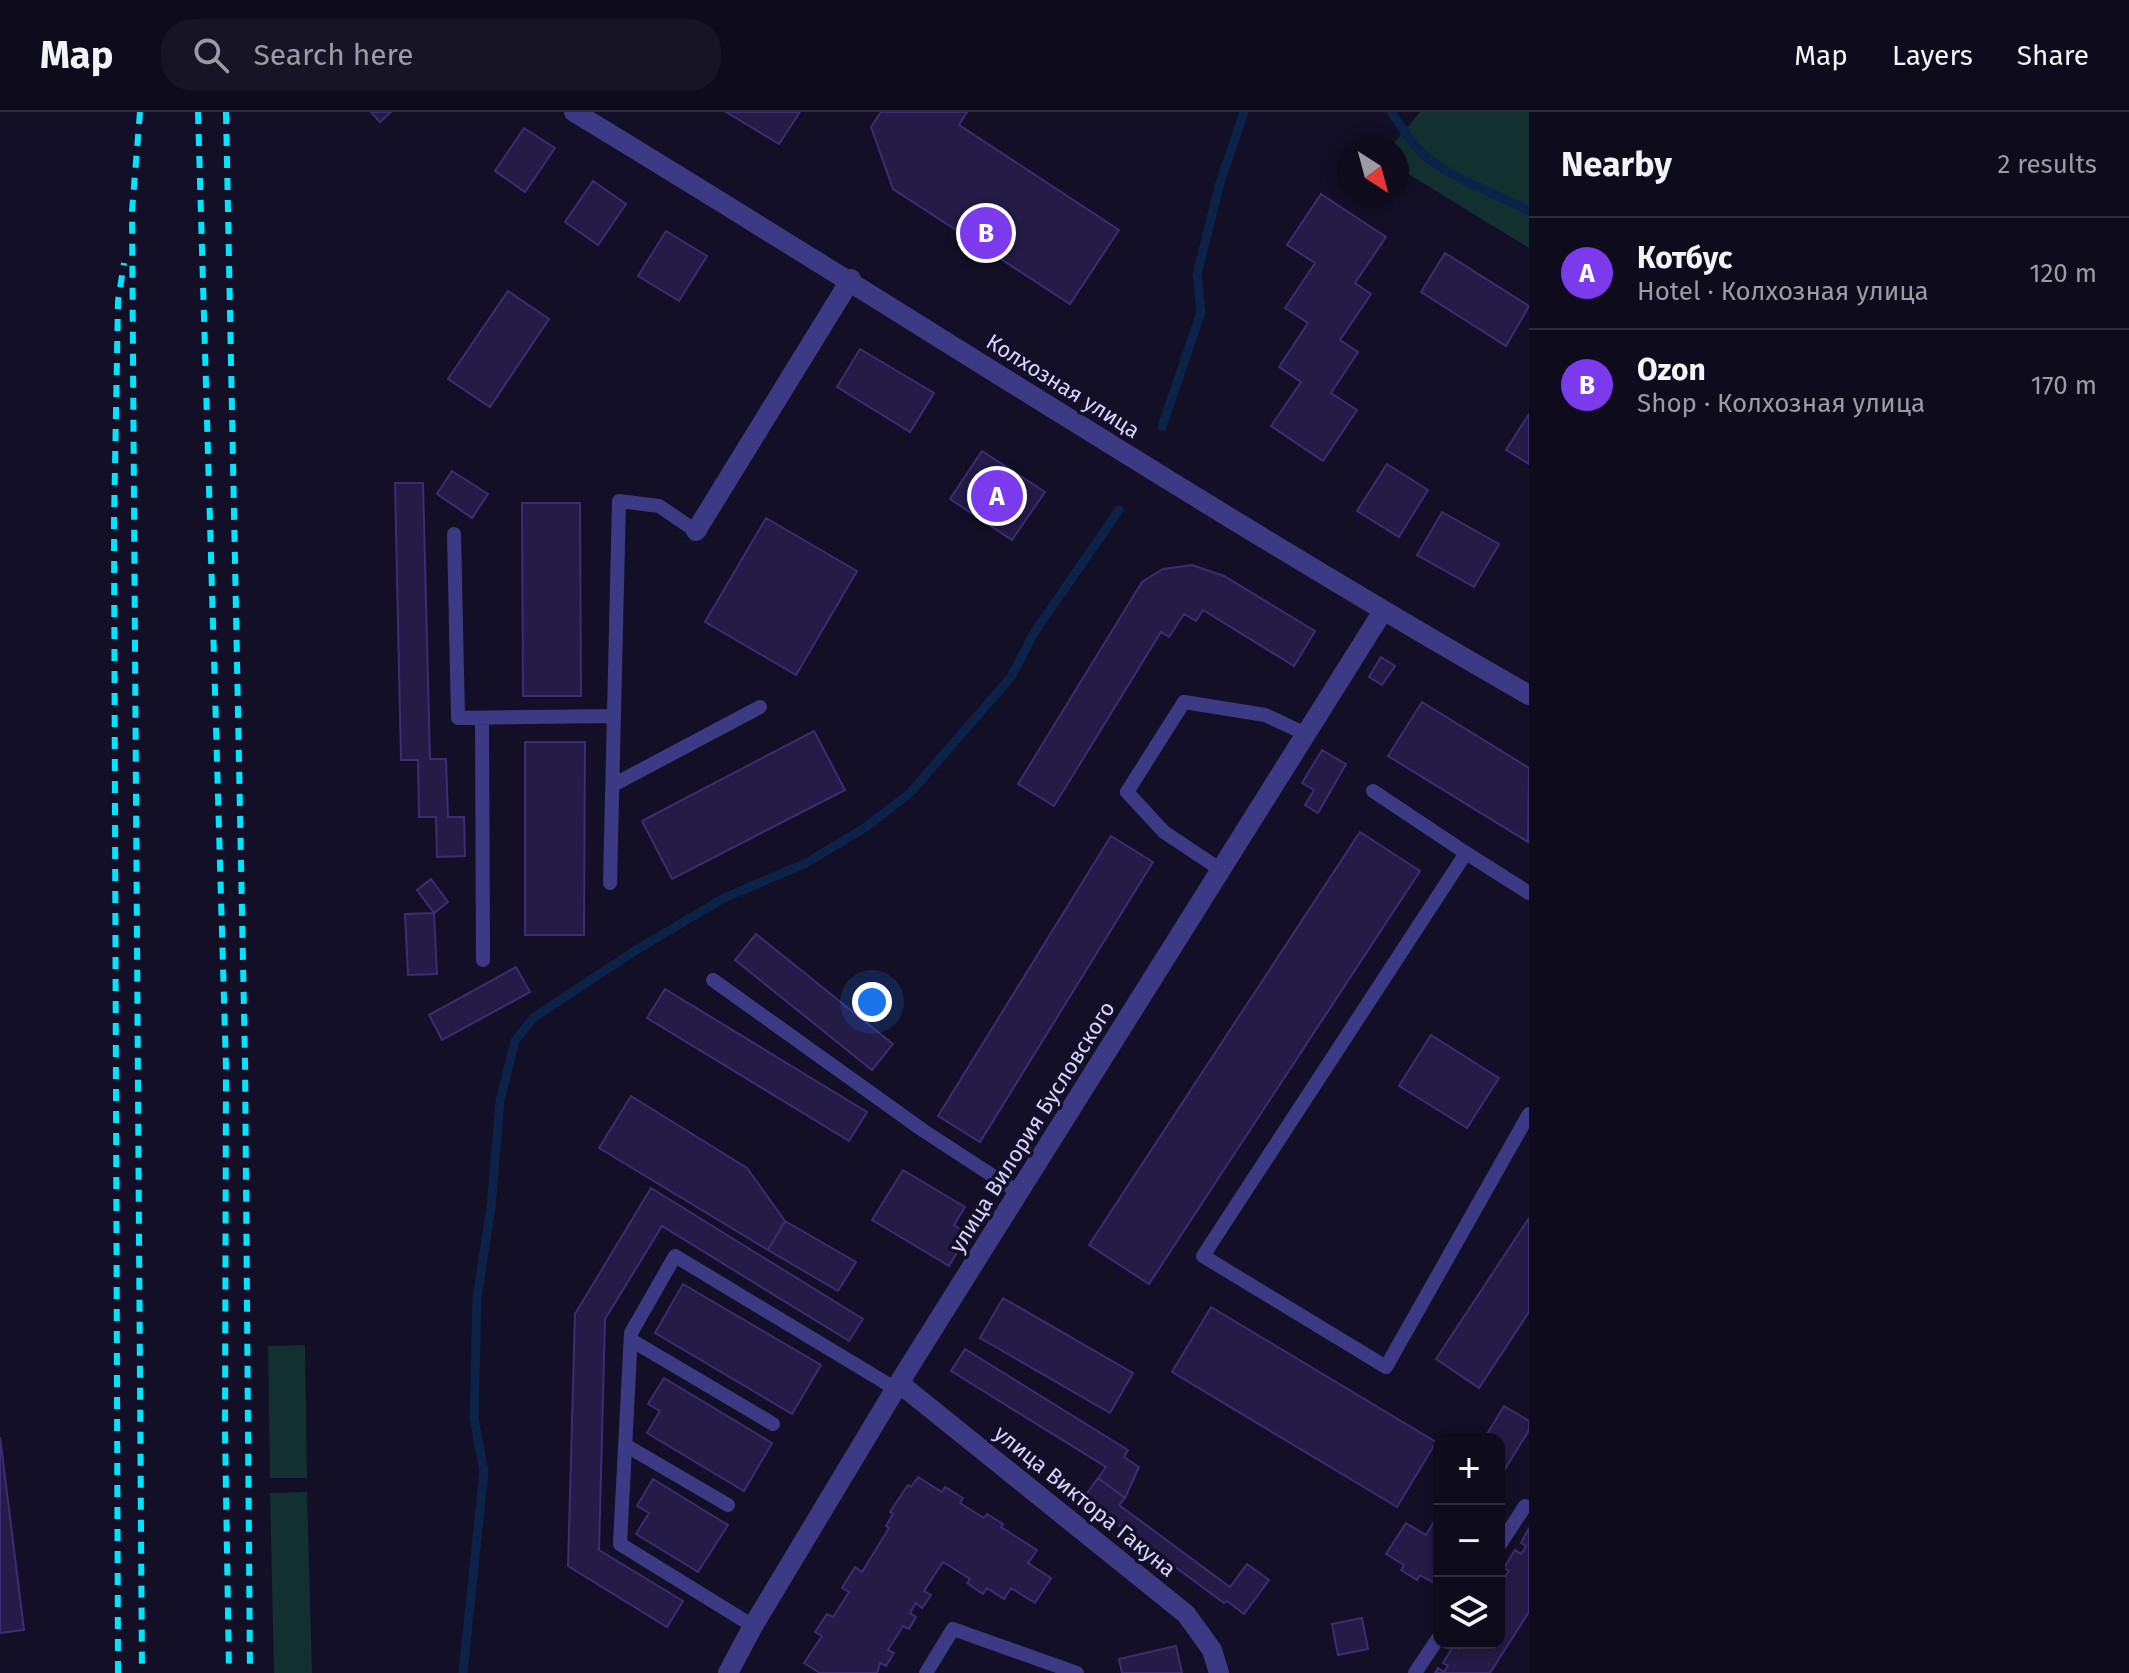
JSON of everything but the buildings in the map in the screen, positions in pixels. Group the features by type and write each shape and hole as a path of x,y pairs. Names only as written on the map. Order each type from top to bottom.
{"street":[{"name":"Колхозная улица","path":"574,112 851,279 1196,499 1529,695"},
{"path":"696,531 851,279"},
{"name":"улица Вилория Бусловского","path":"728,1673 753,1626 898,1386 1383,611"},
{"name":"улица Виктора Гакуна","path":"898,1386 1186,1614 1212,1650 1219,1673"}],"lane":[{"path":"610,883 619,501 659,506 696,531"},
{"path":"454,534 458,718 614,716"},
{"path":"1221,870 1164,832 1127,792 1184,702 1265,715 1306,734"},
{"path":"613,785 760,707"},
{"path":"482,718 483,960"},
{"path":"1373,791 1529,893"},
{"path":"1466,853 1203,1256 1386,1367 1529,1114"},
{"path":"713,980 924,1131 1019,1193"},
{"path":"753,1626 620,1544 631,1333 675,1256 898,1386"},
{"path":"631,1340 773,1424"},
{"path":"625,1445 728,1505"},
{"path":"1505,1537 1525,1506"},
{"path":"926,1673 953,1629 1077,1673"},
{"path":"1415,1673 1433,1646"}],"green space":[{"path":"1420,112 1529,112 1529,248 1409,174 1409,136 1400,136"},
{"path":"305,1345 307,1478 270,1478 268,1346"},
{"path":"307,1492 312,1673 274,1673 270,1493"}],"waterway":[{"path":"1162,427 1201,312 1197,274 1220,183 1244,112"},
{"path":"1391,112 1415,146 1437,165 1529,211"},
{"path":"463,1673 484,1471 474,1419 477,1298 491,1207 500,1101 515,1041 533,1018 636,950 724,898 806,863 866,827 910,793 1011,677 1034,633 1119,510"}],"railway":[{"path":"140,112 132,211 142,1673"},
{"path":"198,112 226,1068 225,1430 229,1673"},
{"path":"226,112 245,1062 250,1673"},
{"path":"118,1673 114,522 118,301 124,263"}],"place":[{"name":"Ozon","path":"986,233"},
{"name":"Котбус","path":"997,496"}]}
